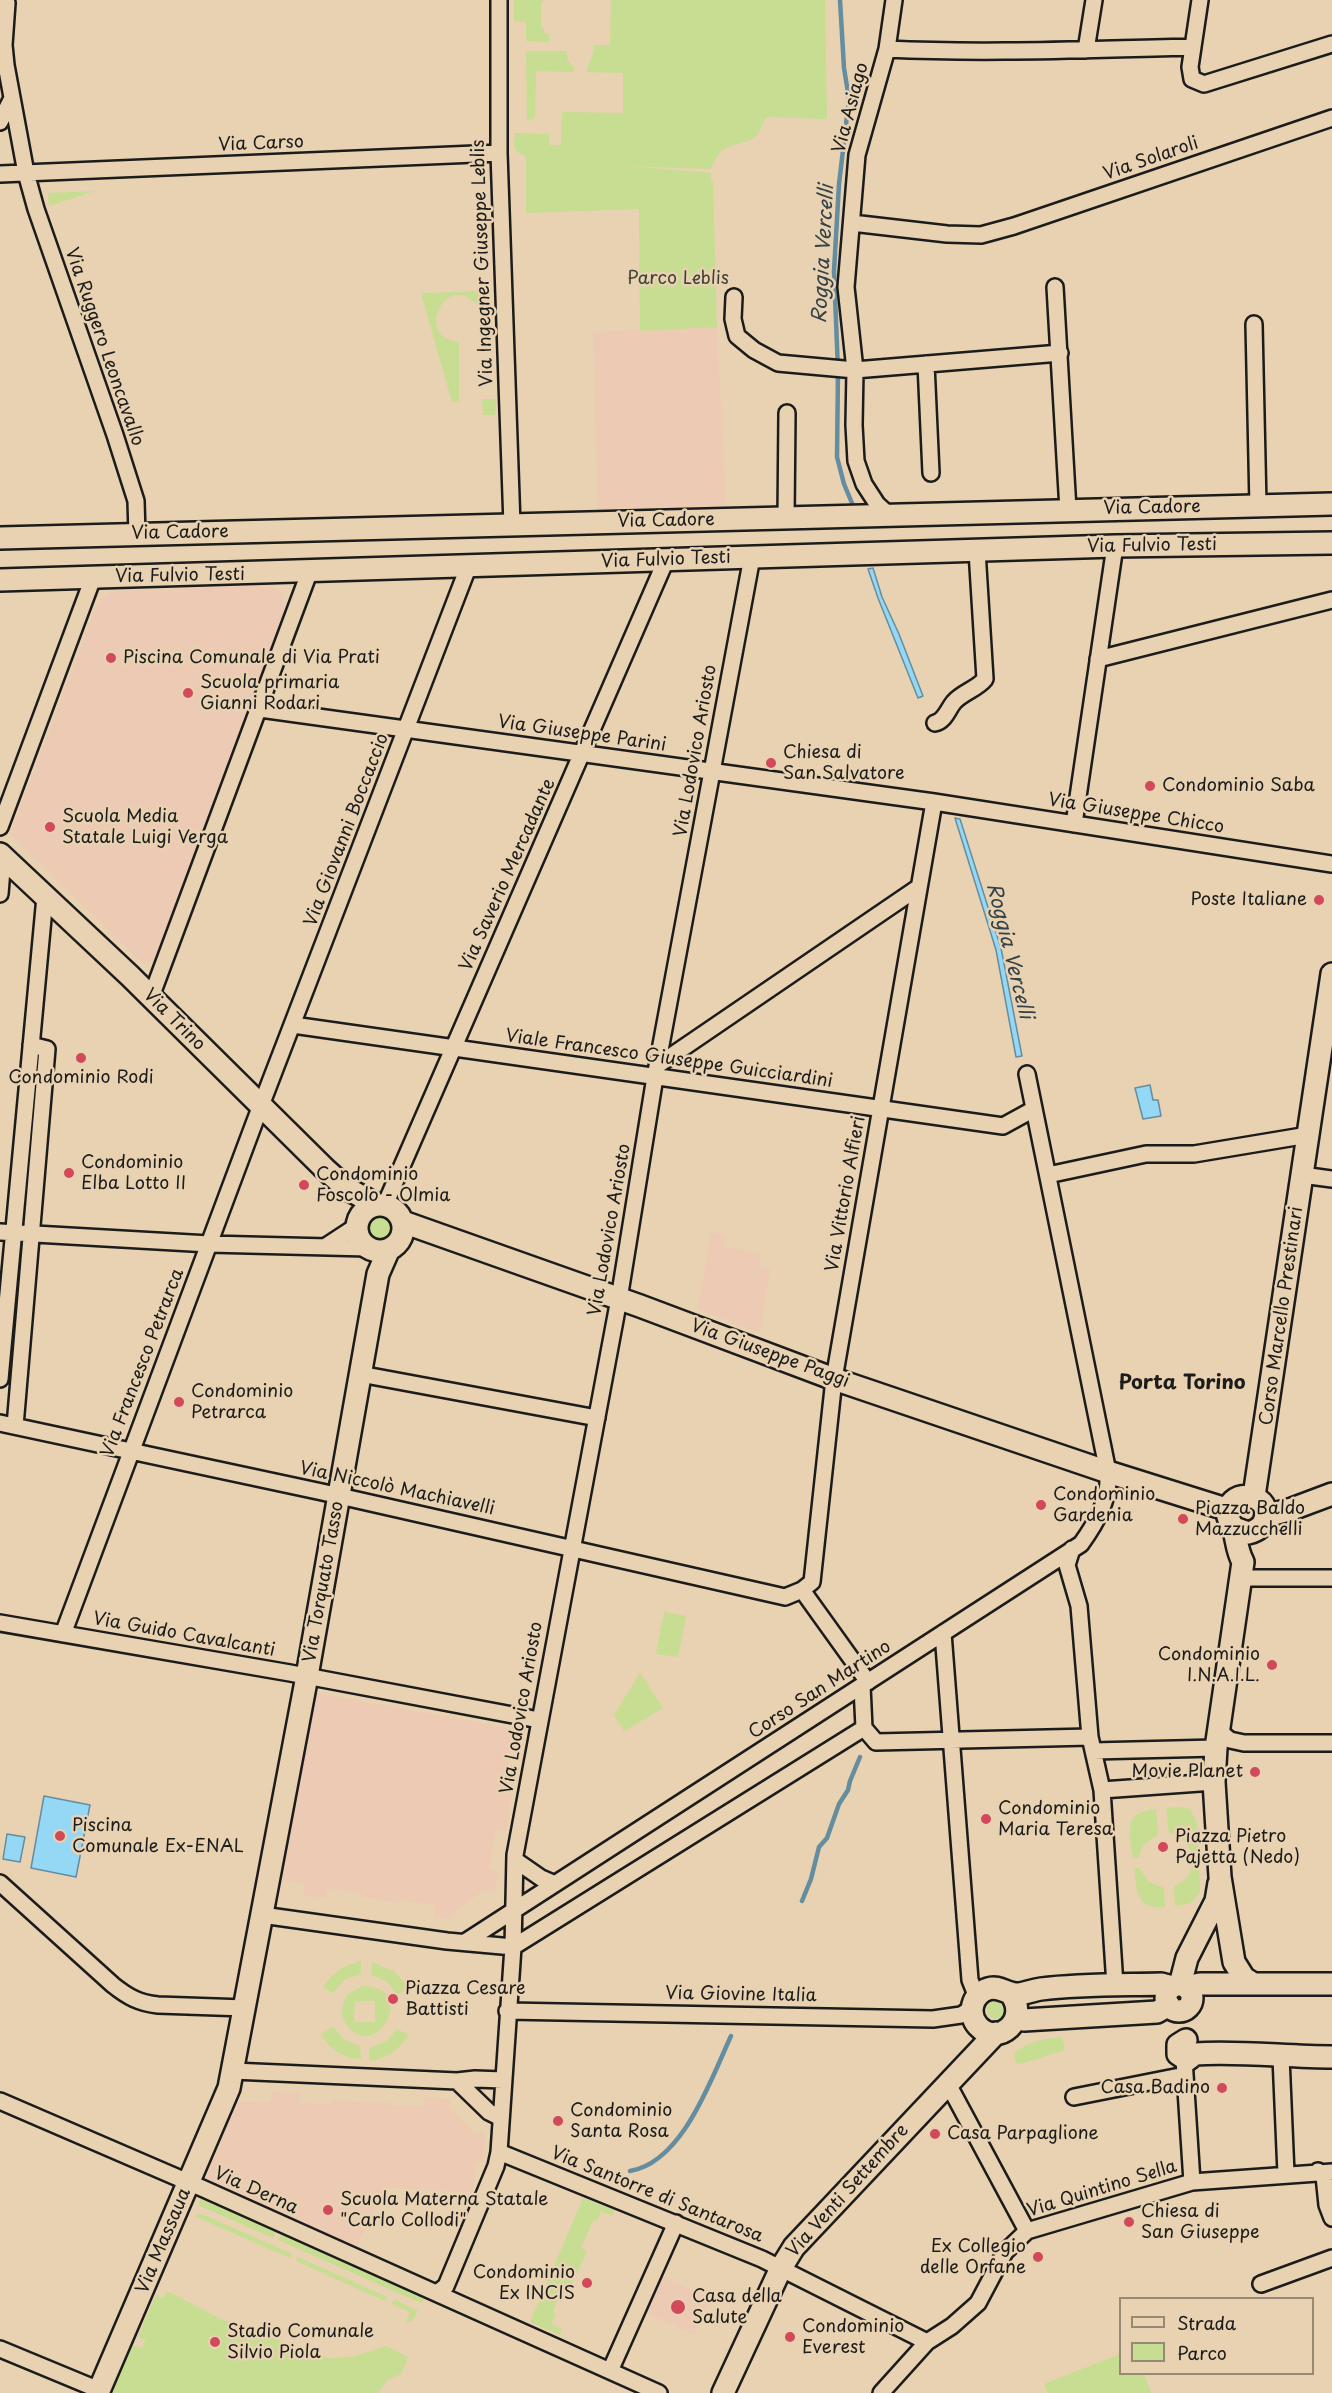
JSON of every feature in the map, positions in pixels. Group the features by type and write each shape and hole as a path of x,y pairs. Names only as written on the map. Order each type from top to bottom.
{"main road":[{"name":"Via Cadore","path":"0,538 1332,504"},
{"name":"Via Fulvio Testi","path":"0,580 309,573 469,565 1115,546 1332,543"},
{"name":"Via Trino","path":"2,855 346,1188 396,1211 386,1242 358,1234 358,1222 346,1188"},
{"name":"Corso Marcello Prestinari","path":"1254,1497 1332,974"},
{"path":"358,1222 369,1208 381,1205"},
{"name":"Via Giuseppe Paggi","path":"386,1242 433,1232 834,1379 1108,1472"},
{"name":"Via Torquato Tasso","path":"262,1915 378,1274 386,1242"},
{"path":"1108,1472 1231,1519 1244,1533 1277,1514 1332,1494"},
{"path":"1242,1570 1231,1519 1233,1501 1244,1495 1254,1497 1263,1503 1261,1523 1251,1553 1242,1570 1214,1782 1220,1877 1234,1962 1244,1978 1252,1983"},
{"path":"1220,1877 1216,1901 1187,1958 1178,1995 1188,2057 1217,2053 1332,2057"},
{"path":"231,2080 262,1915"},
{"path":"1016,2018 1024,2020 1157,2012 1178,1995 1200,1983 1332,1984"},
{"path":"1010,1993 1017,2005 1016,2018 1009,2028 989,2031 974,2020 976,2001 992,1988 1010,1993 1161,1984 1178,1995"},
{"name":"Via Venti Settembre","path":"723,2393 781,2268 794,2247 954,2075 989,2031"},
{"name":"Via Massaua","path":"98,2391 189,2183 231,2080"}],"street":[{"name":"Via Ingegner Giuseppe Leblis","path":"499,0 499,153 512,525"},
{"name":"Via Asiago","path":"889,515 864,484 856,461 854,425 843,369 846,287 857,155 887,49 894,0"},
{"path":"1086,50 1094,0"},
{"path":"1200,0 1190,67 1192,79 1204,84 1332,44"},
{"name":"Via Ruggero Leoncavallo","path":"5,5 2,42 26,173 136,501 137,534"},
{"path":"887,49 944,52 1193,46"},
{"path":"0,122 12,98"},
{"name":"Via Solaroli","path":"852,223 947,234 981,235 1014,226 1332,118"},
{"name":"Via Carso","path":"0,174 499,153"},
{"path":"1055,287 1068,510"},
{"path":"734,297 735,331 742,342 778,363 843,369 1060,353"},
{"path":"1254,324 1258,506"},
{"path":"926,364 931,473"},
{"path":"786,518 787,413"},
{"path":"1074,824 1115,546"},
{"path":"935,723 940,722 960,696 980,685 985,679 977,551"},
{"name":"Via Lodovico Ariosto","path":"515,1910 515,1860 539,1720 619,1299 657,1071 752,557"},
{"name":"Via Saverio Mercadante","path":"381,1205 454,1048 666,560"},
{"name":"Via Giovanni Boccaccio","path":"260,1107 469,565"},
{"path":"151,997 309,573"},
{"path":"0,827 93,578"},
{"path":"1098,659 1332,600"},
{"name":"Via Giuseppe Parini","path":"260,709 934,802"},
{"name":"Via Giuseppe Chicco","path":"934,802 1332,864"},
{"name":"Via Vittorio Alfieri","path":"802,1590 812,1582 834,1379 934,802"},
{"path":"0,894 2,855"},
{"path":"657,1071 919,888"},
{"path":"0,1378 7,1232 32,1045 45,897"},
{"name":"Viale Francesco Giuseppe Guicciardini","path":"293,1025 454,1048 657,1071 880,1109 1003,1126 1034,1109"},
{"path":"7,1425 32,1234 47,1049 32,1045"},
{"path":"1027,1074 1108,1472"},
{"name":"Via Francesco Petrarca","path":"63,1634 260,1107"},
{"path":"1048,1175 1146,1154 1194,1154 1308,1135"},
{"path":"1302,1175 1332,1179"},
{"path":"326,1246 358,1222"},
{"path":"7,1232 209,1244 326,1246 386,1242"},
{"path":"360,1374 597,1418"},
{"name":"Via Niccolò Machiavelli","path":"7,1425 339,1496 785,1597 802,1590"},
{"name":"Corso San Martino","path":"515,1910 1081,1544 1098,1519 1109,1484 1108,1472"},
{"path":"1072,1549 1066,1565 1079,1606 1092,1744 1102,1790 1115,1985"},
{"path":"1242,1570 1332,1578"},
{"path":"802,1590 865,1684 864,1728 876,1742 950,1740 1092,1744 1218,1739 1244,1743 1332,1743"},
{"name":"Via Guido Cavalcanti","path":"0,1623 307,1676 539,1720"},
{"path":"943,1633 970,1980 976,2001"},
{"path":"262,1915 513,1947 864,1728"},
{"path":"1102,1790 1214,1782"},
{"path":"515,1860 541,1878 555,1884"},
{"path":"0,1883 131,1999 144,2004 245,2008"},
{"path":"437,2293 446,2286 496,2166 499,2152 515,1910"},
{"path":"465,1942 515,1910"},
{"name":"Via Giovine Italia","path":"507,2011 933,2019 960,2015 976,2001"},
{"path":"1074,2097 1188,2057 1192,2182"},
{"path":"1281,2057 1286,2174"},
{"path":"954,2075 1027,2231"},
{"path":"231,2080 503,2080"},
{"path":"457,2081 489,2112 501,2118"},
{"name":"Via Derna","path":"0,2101 659,2393"},
{"name":"Via Santorre di Santarosa","path":"499,2152 781,2268 927,2342"},
{"path":"1325,2171 1330,2205"},
{"name":"Via Quintino Sella","path":"881,2393 927,2342 952,2326 978,2303 1005,2252 1027,2231 1192,2182 1325,2171"},
{"path":"610,2371 676,2223"},
{"path":"1261,2284 1332,2258"},
{"path":"0,2349 98,2391"}],"shaded area":[{"path":"717,327 726,506 598,509 593,332"},
{"path":"269,585 280,590 284,600 283,614 156,961 143,963 10,835 97,604 103,597 113,591"},
{"path":"711,1233 725,1234 724,1246 761,1254 760,1266 770,1269 760,1333 698,1309"},
{"path":"316,1693 524,1731 520,1753 510,1752 503,1791 512,1793 506,1830 496,1829 489,1869 499,1871 494,1891 484,1890 453,1912 452,1919 434,1916 435,1905 400,1900 399,1903 362,1897 362,1893 328,1888 325,1898 303,1895 305,1884 282,1880"},
{"path":"271,2092 300,2093 300,2103 331,2104 331,2100 423,2107 424,2098 450,2099 450,2108 474,2133 485,2134 483,2162 476,2161 471,2193 384,2187 357,2246 204,2182 238,2101 270,2102"},
{"name":"Casa della Salute","path":"662,2277 711,2298 695,2335 646,2313"}],"green space":[{"path":"514,0 544,0 541,3 541,28 544,29 544,33 549,34 549,42 526,41 526,22 514,21"},
{"name":"Parco Leblis","path":"611,0 825,0 827,119 766,117 753,139 720,152 710,169 626,166 711,173 717,327 640,331 639,209 526,213 526,156 517,152 514,146 515,133 549,134 549,145 561,145 562,112 623,113 623,73 587,72 594,45 610,45"},
{"path":"526,51 566,51 568,61 574,67 574,72 536,71 535,117 527,122"},
{"path":"95,191 49,206 48,193"},
{"path":"491,291 492,329 480,326 481,316 478,306 462,295 452,296 438,311 436,321 438,331 446,338 459,342 459,401 452,402 421,293"},
{"path":"482,399 496,399 495,415 483,415"},
{"path":"381,1215 391,1219 395,1229 391,1239 381,1243 371,1239 367,1229 371,1219"},
{"path":"664,1612 686,1616 678,1657 656,1654"},
{"path":"640,1673 663,1708 624,1731 614,1715"},
{"path":"1166,1808 1190,1809 1197,1823 1199,1853 1193,1853 1181,1837 1169,1833"},
{"path":"1156,1809 1158,1835 1143,1845 1138,1858 1133,1858 1130,1825 1138,1814"},
{"path":"1194,1863 1199,1863 1200,1892 1191,1903 1175,1906 1174,1887 1187,1878"},
{"path":"1134,1868 1139,1868 1149,1882 1164,1888 1165,1907 1155,1907 1143,1902 1137,1891"},
{"path":"361,1961 361,1974 344,1980 333,1993 323,1987 339,1970"},
{"path":"372,1962 394,1971 409,1989 397,1994 386,1981 371,1975"},
{"path":"363,1986 380,1990 389,1998 391,2009 380,2030 370,2036 358,2035 347,2025 342,2010 348,1994","holes":["355,2001 375,2001 375,2022 354,2022"]},
{"path":"992,2001 1000,2001 1005,2006 1003,2017 992,2019 987,2014 987,2006"},
{"path":"333,2027 345,2040 360,2046 361,2059 343,2055 329,2045 321,2034"},
{"path":"397,2029 409,2035 401,2045 381,2058 369,2061 369,2048 387,2041"},
{"path":"1062,2037 1065,2050 1021,2064 1016,2063 1014,2053 1031,2043"},
{"path":"201,2198 276,2231 273,2238 198,2205"},
{"path":"583,2198 614,2210 612,2216 601,2211 597,2221 593,2220 581,2248 587,2251 570,2288 564,2286 553,2312 556,2314 551,2324 562,2329 560,2335 530,2322"},
{"path":"202,2214 292,2254 290,2258 194,2216"},
{"path":"282,2234 425,2296 421,2303 278,2240"},
{"path":"298,2257 387,2297 385,2301 296,2261"},
{"name":"Stadio Comunale Silvio Piola","path":"167,2291 223,2320 329,2358 352,2357 386,2346 408,2357 401,2374 387,2380 378,2393 112,2393 133,2345 142,2348 146,2340 138,2337 156,2295 164,2298"},
{"path":"394,2299 418,2311 412,2321 406,2322 410,2312 392,2304"},
{"path":"1119,2354 1119,2375 1144,2375 1151,2393 1048,2393 1044,2384"}],"water":[{"path":"873,568 882,597 923,696 918,698 868,569"},
{"path":"955,818 960,819 1001,948 1022,1056 1016,1057 996,950"},
{"path":"1150,1085 1153,1100 1158,1100 1161,1116 1143,1119 1135,1088"},
{"name":"Piscina Comunale Ex-ENAL","path":"44,1796 90,1805 76,1877 31,1868"},
{"name":"Piscina Comunale Ex-ENAL","path":"7,1834 25,1837 20,1862 3,1859"}],"waterway":[{"name":"Roggia Vercelli","path":"840,0 844,68 849,99 839,184 834,271 838,371 837,457 844,484 854,508"},
{"name":"Roggia Vercelli","path":"802,1901 811,1879 819,1847 827,1838 860,1757"},
{"name":"Roggia Vercelli","path":"630,2171 649,2164 665,2152 680,2136 704,2095 731,2036"}],"place":[{"name":"Piscina Comunale di Via Prati","path":"111,658"},
{"name":"Scuola primaria Gianni Rodari","path":"188,693"},
{"name":"Chiesa di San Salvatore","path":"771,763"},
{"name":"Condominio Saba","path":"1150,786"},
{"name":"Scuola Media Statale Luigi Verga","path":"50,827"},
{"name":"Poste Italiane","path":"1319,900"},
{"name":"Condominio Rodi","path":"81,1058"},
{"name":"Condominio Elba Lotto II","path":"69,1173"},
{"name":"Condominio Foscolo - Olmia","path":"304,1185"},
{"name":"Condominio Petrarca","path":"179,1402"},
{"name":"Condominio Gardenia","path":"1041,1505"},
{"name":"Piazza Baldo Mazzucchelli","path":"1183,1519"},
{"name":"Condominio I.N.A.I.L.","path":"1272,1665"},
{"name":"Movie Planet","path":"1255,1772"},
{"name":"Condominio Maria Teresa","path":"986,1819"},
{"name":"Piscina Comunale Ex-ENAL","path":"60,1836"},
{"name":"Piazza Pietro Pajetta (Nedo)","path":"1163,1847"},
{"name":"Piazza Cesare Battisti","path":"393,1999"},
{"name":"Casa Badino","path":"1222,2088"},
{"name":"Condominio Santa Rosa","path":"558,2121"},
{"name":"Casa Parpaglione","path":"935,2134"},
{"name":"Scuola Materna Statale \"Carlo Collodi\"","path":"328,2210"},
{"name":"Chiesa di San Giuseppe","path":"1129,2222"},
{"name":"Ex Collegio delle Orfane","path":"1038,2257"},
{"name":"Condominio Ex INCIS","path":"587,2283"},
{"name":"Casa della Salute","path":"678,2307"},
{"name":"Condominio Everest","path":"790,2337"},
{"name":"Stadio Comunale Silvio Piola","path":"215,2342"}],"district":[{"name":"Porta Torino","path":"1182,1383"}]}
